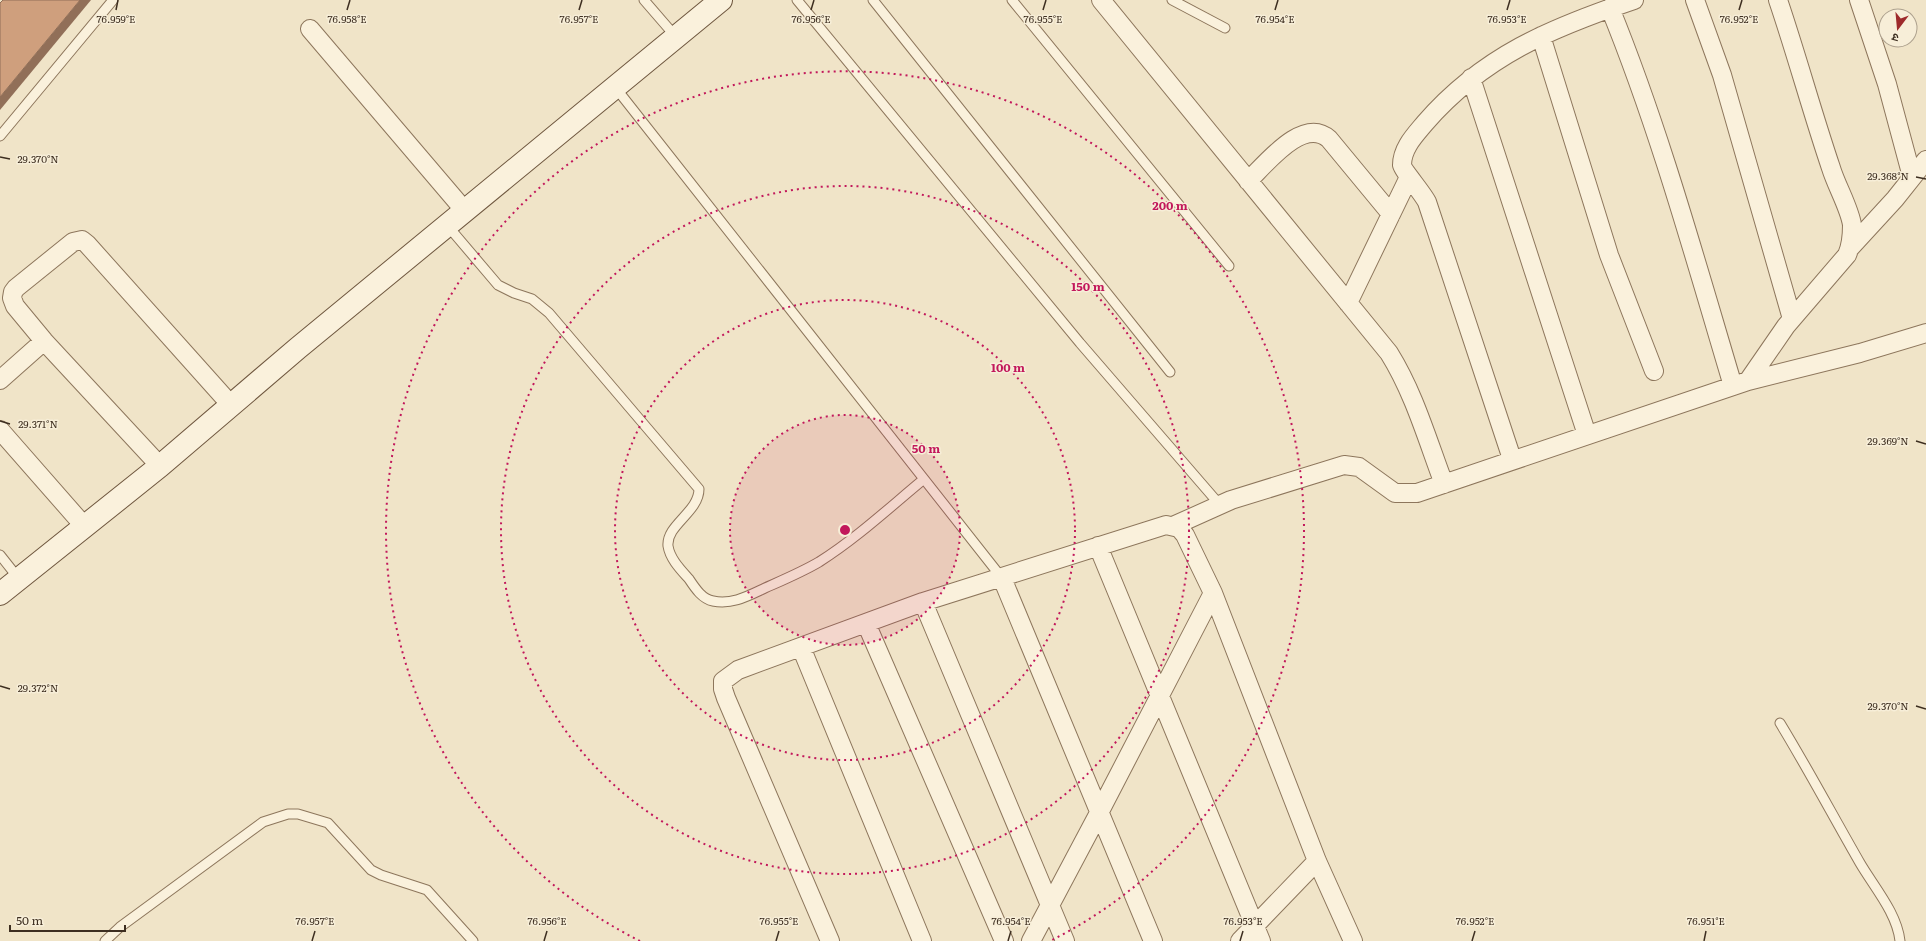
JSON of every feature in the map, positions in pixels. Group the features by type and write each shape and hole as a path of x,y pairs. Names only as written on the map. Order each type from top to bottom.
{"main road":[{"path":"0,594 160,466 465,210 721,0"}],"street":[{"path":"1101,0 1348,303 1372,330 1400,371 1444,484"},
{"path":"1512,460 1427,202 1421,190 1409,177 1402,166 1403,157 1410,141 1445,101 1470,78 1508,52 1541,36 1610,8 1634,0"},
{"path":"1694,0 1722,75 1792,319"},
{"path":"1778,0 1798,59 1816,125 1837,187 1852,225 1850,248"},
{"path":"1858,0 1887,84 1912,177"},
{"path":"1610,8 1631,59 1740,383"},
{"path":"310,29 465,210"},
{"path":"1541,36 1609,254 1654,371"},
{"path":"1470,78 1587,435"},
{"path":"1248,181 1288,143 1301,134 1317,132 1329,139 1391,214"},
{"path":"1740,383 1842,260 1850,248 1926,160"},
{"path":"1348,303 1409,177"},
{"path":"160,466 44,341 15,306 12,298 13,292 16,288 72,242 82,240 231,405"},
{"path":"1173,526 1220,505 1344,464 1359,467 1396,493 1416,493 1740,383 1860,353 1926,332"},
{"path":"0,380 44,341"},
{"path":"0,430 84,527"},
{"path":"830,941 722,689 723,681 738,670 923,602 1161,526 1173,526 1179,528 1185,535 1213,593 1317,861 1353,941"},
{"path":"1098,546 1158,696 1257,933"},
{"path":"1002,578 1154,941"},
{"path":"1031,941 1100,812 1158,696 1213,593"},
{"path":"923,602 1051,904 1065,941"},
{"path":"866,623 1004,941"},
{"path":"801,646 922,941"},
{"path":"1240,941 1257,933 1317,861"}],"lane":[{"path":"0,136 113,0"},
{"path":"644,0 676,37"},
{"path":"797,0 1080,343 1220,505"},
{"path":"873,0 1170,372"},
{"path":"1012,0 1230,266"},
{"path":"1172,0 1225,28"},
{"path":"615,87 1002,578"},
{"path":"447,226 498,285 514,293 532,298 549,313 699,489 699,498 671,534 668,545 670,555 694,586 703,596 711,601 722,602 738,600 819,562 863,529 924,479"},
{"path":"0,555 20,579"},
{"path":"1780,723 1808,768 1861,864 1895,921 1900,941"},
{"path":"105,941 120,927 264,822 293,814 312,817 328,823 371,870 381,875 427,890 472,941"}],"building":[{"path":"3,0 80,0 0,97 0,3"}]}
